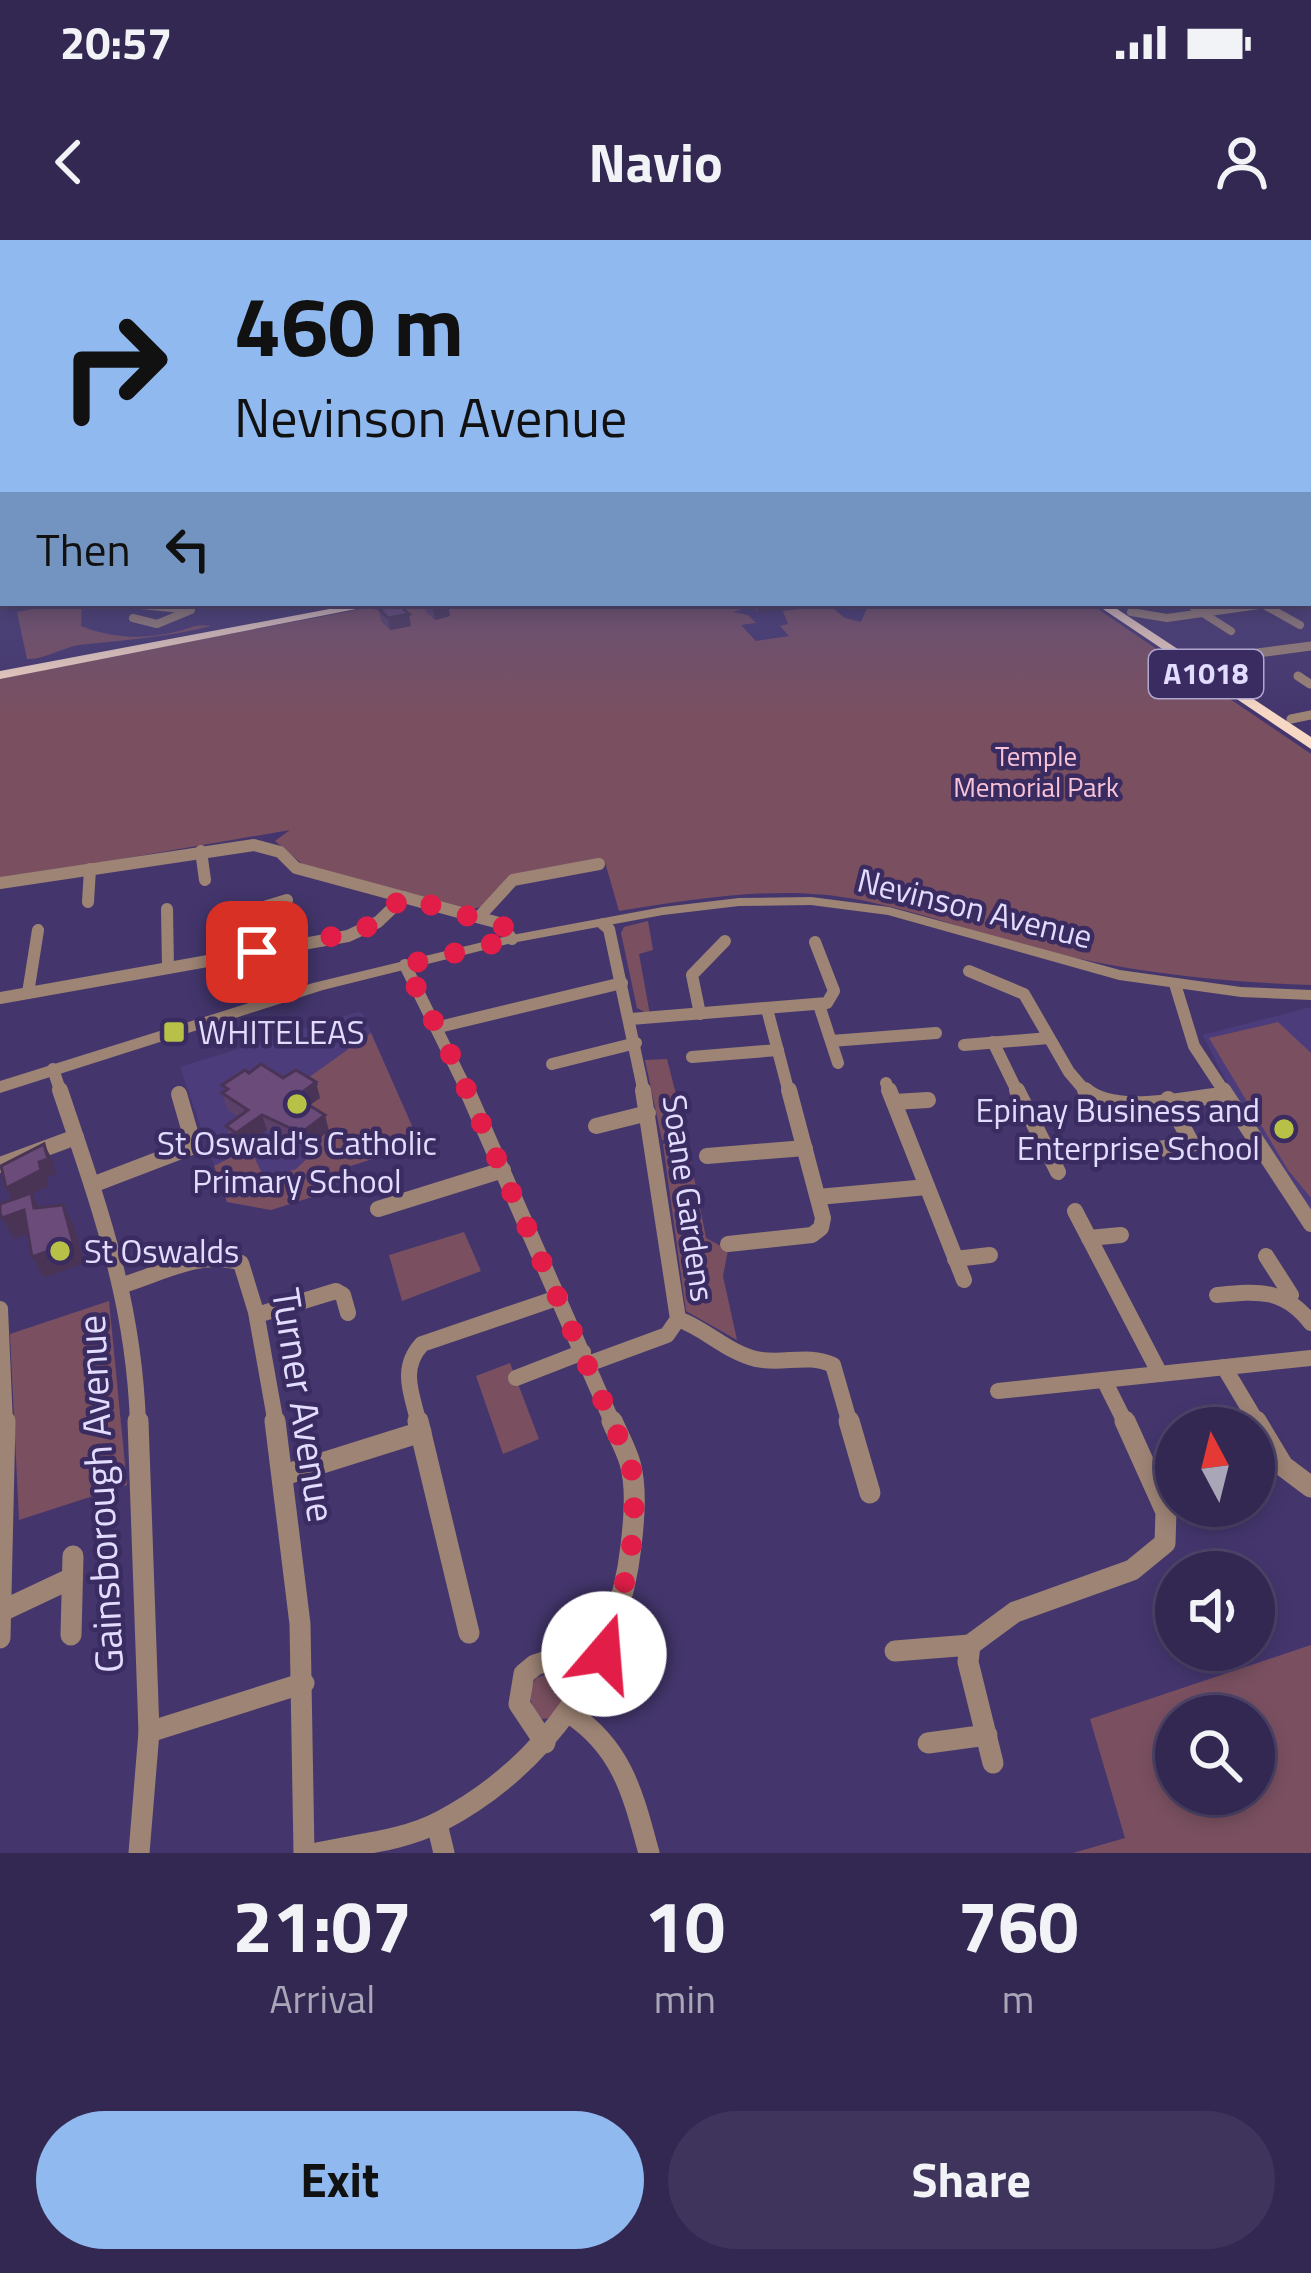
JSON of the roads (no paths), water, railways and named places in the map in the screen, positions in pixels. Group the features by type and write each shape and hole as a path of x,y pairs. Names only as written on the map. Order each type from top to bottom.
{"highway":[{"path":"0,673 336,606"},
{"path":"0,673 365,606"},
{"name":"A1018","path":"1122,610 1204,660 1311,744"},
{"name":"A1018","path":"1156,627 1284,720 1311,731"}],"street":[{"path":"151,606 191,610"},
{"path":"133,618 157,624 197,606"},
{"path":"1191,606 1223,629 1243,624"},
{"path":"1122,610 1156,627 1250,606"},
{"path":"1267,606 1306,624"},
{"path":"1306,624 1286,628 1311,644"},
{"path":"1204,660 1311,644"},
{"path":"1284,720 1311,715"},
{"path":"0,883 264,845 283,851 296,868 479,917 508,928 512,939"},
{"path":"201,851 205,880"},
{"path":"479,917 513,880 599,864"},
{"path":"88,902 90,869"},
{"path":"0,998 363,930 404,897"},
{"path":"257,952 251,911 287,899"},
{"name":"Nevinson Avenue","path":"0,1087 191,1023 405,965 512,939 710,904 812,901 890,911 1064,962 1175,984 1311,995"},
{"path":"167,909 168,968"},
{"name":"Soane Gardens","path":"516,1378 667,1335 678,1319 636,1043 609,928 603,924"},
{"path":"28,993 38,930"},
{"path":"700,1014 692,976 700,962 725,941"},
{"path":"631,1019 819,1005 835,998 815,942"},
{"path":"317,1853 437,1824 490,1793 572,1714 608,1641 630,1572 637,1509 631,1465 560,1297 439,1027 405,965"},
{"path":"969,971 1024,994 1078,1085 1090,1096 1122,1103 1225,1095"},
{"path":"439,1027 622,983"},
{"path":"1175,984 1194,1046 1311,1224"},
{"path":"819,1005 838,1063"},
{"path":"728,1244 812,1234 821,1228 823,1218 766,1010"},
{"path":"831,1041 936,1033"},
{"path":"964,1045 1049,1038"},
{"path":"993,1042 1058,1172"},
{"path":"553,1064 636,1043"},
{"path":"692,1058 778,1050"},
{"name":"Gainsborough Avenue","path":"53,1070 123,1285 139,1399 149,1732 139,1853"},
{"path":"886,1082 964,1280"},
{"path":"893,1102 928,1100"},
{"path":"1133,1153 1192,1144 1168,1100"},
{"path":"92,1185 194,1146 176,1102"},
{"path":"596,1126 648,1113"},
{"path":"0,1165 76,1137"},
{"path":"707,1156 805,1148"},
{"path":"378,1208 503,1170"},
{"path":"818,1197 927,1187"},
{"path":"1075,1211 1160,1374"},
{"path":"1090,1238 1121,1235"},
{"path":"955,1258 990,1255"},
{"path":"1266,1256 1311,1323"},
{"name":"Turner Avenue","path":"123,1285 225,1257 242,1263 257,1316 284,1475 309,1729 304,1853"},
{"path":"1227,1275 1237,1293"},
{"path":"257,1316 338,1286 348,1313"},
{"path":"1217,1295 1280,1291 1293,1299"},
{"path":"469,1633 407,1374 409,1358 422,1344 560,1297"},
{"path":"0,1309 0,1638"},
{"path":"678,1319 701,1326 750,1358 821,1357 833,1365 870,1493"},
{"path":"998,1391 1311,1358"},
{"path":"1224,1367 1283,1466 1311,1487"},
{"path":"896,1651 970,1646 1010,1614 1158,1558 1169,1526 1104,1380"},
{"path":"284,1475 421,1432"},
{"path":"2,1611 72,1567 71,1635"},
{"path":"545,1743 519,1704 524,1674 535,1665 608,1641"},
{"path":"970,1646 968,1662 993,1763"},
{"path":"149,1732 304,1683"},
{"path":"572,1714 601,1731 618,1750 649,1853"},
{"path":"928,1743 987,1735"},
{"path":"437,1824 444,1853"}],"place":[{"name":"WHITELEAS","path":"174,1032"},
{"name":"St Oswald's Catholic Primary School","path":"297,1104"},
{"name":"Epinay Business and Enterprise School","path":"1284,1129"},
{"name":"St Oswalds","path":"60,1251"}],"park label":[{"name":"Temple Memorial Park","path":"1036,772"}]}
